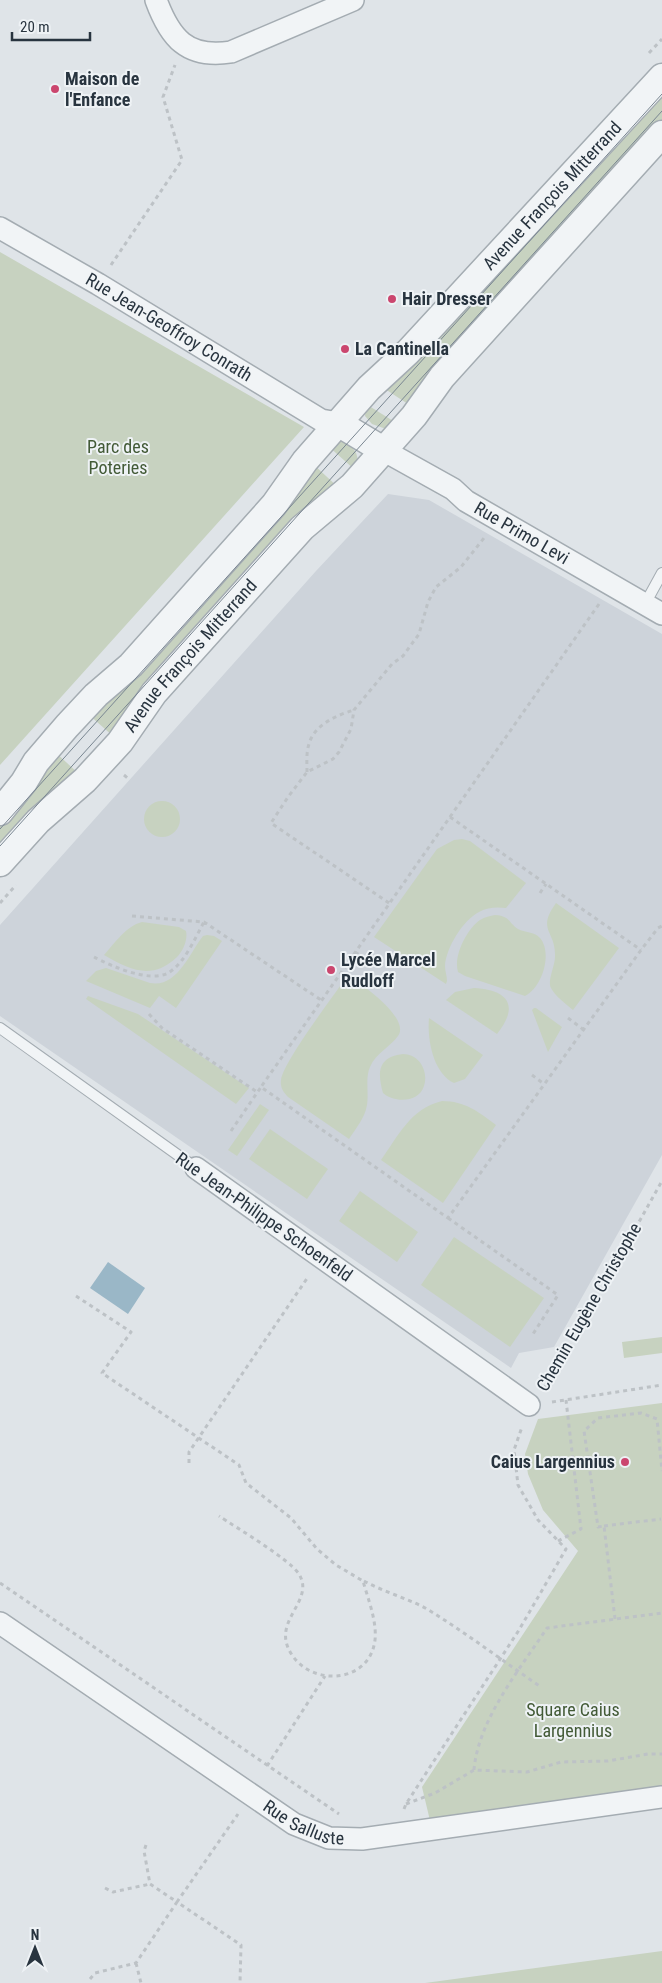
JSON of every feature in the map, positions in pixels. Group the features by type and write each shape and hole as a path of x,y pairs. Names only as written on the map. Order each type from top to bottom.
{"street":[{"path":"156,0 165,24 184,44 200,53 216,54 231,52 352,0"},
{"name":"Avenue François Mitterrand","path":"0,812 24,782 42,754 83,708 131,665 274,505 304,460 369,388 408,352 662,77"},
{"name":"Avenue François Mitterrand","path":"0,863 38,821 85,780 120,742 154,693 302,528 338,499 414,416 442,377 662,134"},
{"name":"Rue Jean-Geoffroy Conrath","path":"0,228 98,284 320,420 338,423"},
{"path":"338,423 383,450"},
{"name":"Rue Primo Levi","path":"383,450 453,489 466,500 497,519 654,609"},
{"name":"Rue Jean-Philippe Schoenfeld","path":"196,1168 529,1405"},
{"name":"Rue Salluste","path":"0,1624 294,1824 328,1838 362,1839 662,1797"}],"lane":[{"path":"654,609 662,573"},
{"name":"Rue Jean-Philippe Schoenfeld","path":"0,1028 196,1168"}],"path":[{"path":"98,284 182,160 163,97 184,44"},
{"path":"389,903 271,823 306,772 332,759 339,752 351,729 354,710 392,664 403,656 419,634 428,602 436,587 461,567 477,549 497,519"},
{"path":"231,1131 612,585"},
{"path":"306,772 308,744 312,736 330,720 342,713 354,710"},
{"path":"450,817 641,950"},
{"path":"540,893 546,884"},
{"path":"132,916 204,922 320,1000"},
{"path":"94,957 107,964 142,975 167,973 177,965 204,922"},
{"path":"448,1218 641,950 658,928 662,926"},
{"path":"355,952 360,956"},
{"path":"149,1014 162,1028 257,1092"},
{"path":"568,1018 584,1030"},
{"path":"532,1075 544,1084"},
{"path":"261,1087 558,1295 533,1334"},
{"name":"Chemin Eugène Christophe","path":"529,1405 549,1382 662,1181"},
{"path":"189,1463 189,1452 198,1438 321,1258"},
{"path":"76,1296 131,1332 102,1373 240,1465 246,1483 291,1518 317,1549 336,1565 363,1581 426,1609 541,1687"},
{"path":"396,1834 406,1804 519,1630 566,1549 538,1520 518,1485 514,1450 529,1405 662,1385"},
{"path":"558,1541 581,1529 566,1400"},
{"path":"662,1471 657,1419 641,1413 598,1418 584,1431 598,1527 662,1518 662,1525"},
{"path":"220,1516 274,1553 299,1575 304,1589 303,1596 290,1616 286,1630 287,1641 290,1653 309,1672 331,1677 350,1673 362,1666 369,1657 375,1642 375,1630 363,1581"},
{"path":"604,1526 615,1619"},
{"path":"0,1583 340,1814"},
{"path":"474,1770 475,1754 498,1701 547,1628 662,1613"},
{"path":"267,1766 324,1676"},
{"path":"406,1804 435,1793 474,1770 527,1772 561,1762 608,1761 648,1754 662,1754"},
{"path":"90,1979 95,1972 136,1963 251,1795"},
{"path":"146,1845 144,1851 150,1884"},
{"path":"105,1888 113,1892 150,1884 241,1945 240,1983"},
{"path":"136,1963 141,1983"}],"shaded area":[{"name":"Lycée Marcel Rudloff","path":"388,494 429,500 662,634 662,1155 554,1347 519,1353 511,1368 0,1016 0,925 316,571"}],"green space":[{"path":"662,81 662,125 411,406 382,387"},
{"name":"Parc des Poteries","path":"0,252 304,427 0,765"},
{"path":"366,404 398,424 386,429 372,424 365,416"},
{"path":"340,441 353,448 358,460 355,470 327,445"},
{"path":"313,464 339,488 114,737 88,714"},
{"path":"54,751 79,774 0,854 0,820"},
{"path":"162,801 169,802 175,806 179,812 179,826 175,832 169,836 162,837 155,836 149,832 145,826 144,819 145,812 149,806 155,802"},
{"path":"454,840 470,841 526,883 506,908 482,910 461,928 448,951 445,966 446,984 374,937 437,849"},
{"path":"556,903 619,948 573,1010 555,994 550,985 555,948 547,925 550,912"},
{"path":"495,915 506,918 518,929 538,936 544,944 546,952 544,970 536,986 525,996 458,972 459,951 466,936 480,920"},
{"path":"142,922 179,927 186,931 184,945 177,957 159,969 142,971 123,965 104,955 126,931"},
{"path":"203,936 214,936 222,941 176,1008 159,996 150,1008 86,981 96,971 106,968 150,983 168,980 181,968"},
{"path":"348,975 363,985 391,1011 400,1029 398,1036 376,1058 370,1067 366,1110 349,1139 288,1097 282,1089 281,1083 290,1059"},
{"path":"474,988 495,992 507,1001 509,1007 508,1015 497,1034 446,1000 455,992"},
{"path":"88,996 138,1014 249,1088 236,1104 86,999"},
{"path":"534,1008 562,1027 548,1052 532,1010"},
{"path":"429,1018 483,1055 465,1079 454,1083 441,1072 436,1064 430,1045"},
{"path":"403,1054 418,1060 424,1069 425,1080 421,1092 417,1096 406,1100 399,1100 383,1093 380,1072 381,1067 388,1058"},
{"path":"442,1101 465,1105 496,1125 443,1203 381,1160 413,1117 431,1105"},
{"path":"260,1104 269,1110 237,1156 228,1150"},
{"path":"270,1129 328,1169 307,1199 249,1159"},
{"path":"360,1191 418,1232 397,1262 339,1221"},
{"path":"454,1237 544,1298 510,1347 421,1285"},
{"path":"662,1337 662,1353 624,1358 622,1342"},
{"name":"Square Caius Largennius","path":"662,1403 662,1797 432,1829 422,1787 578,1551 543,1510 528,1474 525,1454 538,1419"},
{"path":"662,1951 662,1983 425,1983"}],"water":[{"path":"108,1262 145,1288 128,1314 90,1288"}],"tram line":[{"path":"0,829 662,94"},
{"path":"0,846 662,111"}],"place":[{"name":"Maison de l'Enfance","path":"55,89"},
{"name":"Hair Dresser","path":"392,299"},
{"name":"La Cantinella","path":"345,349"},
{"name":"Lycée Marcel Rudloff","path":"331,970"},
{"name":"Caius Largennius","path":"625,1462"}]}
